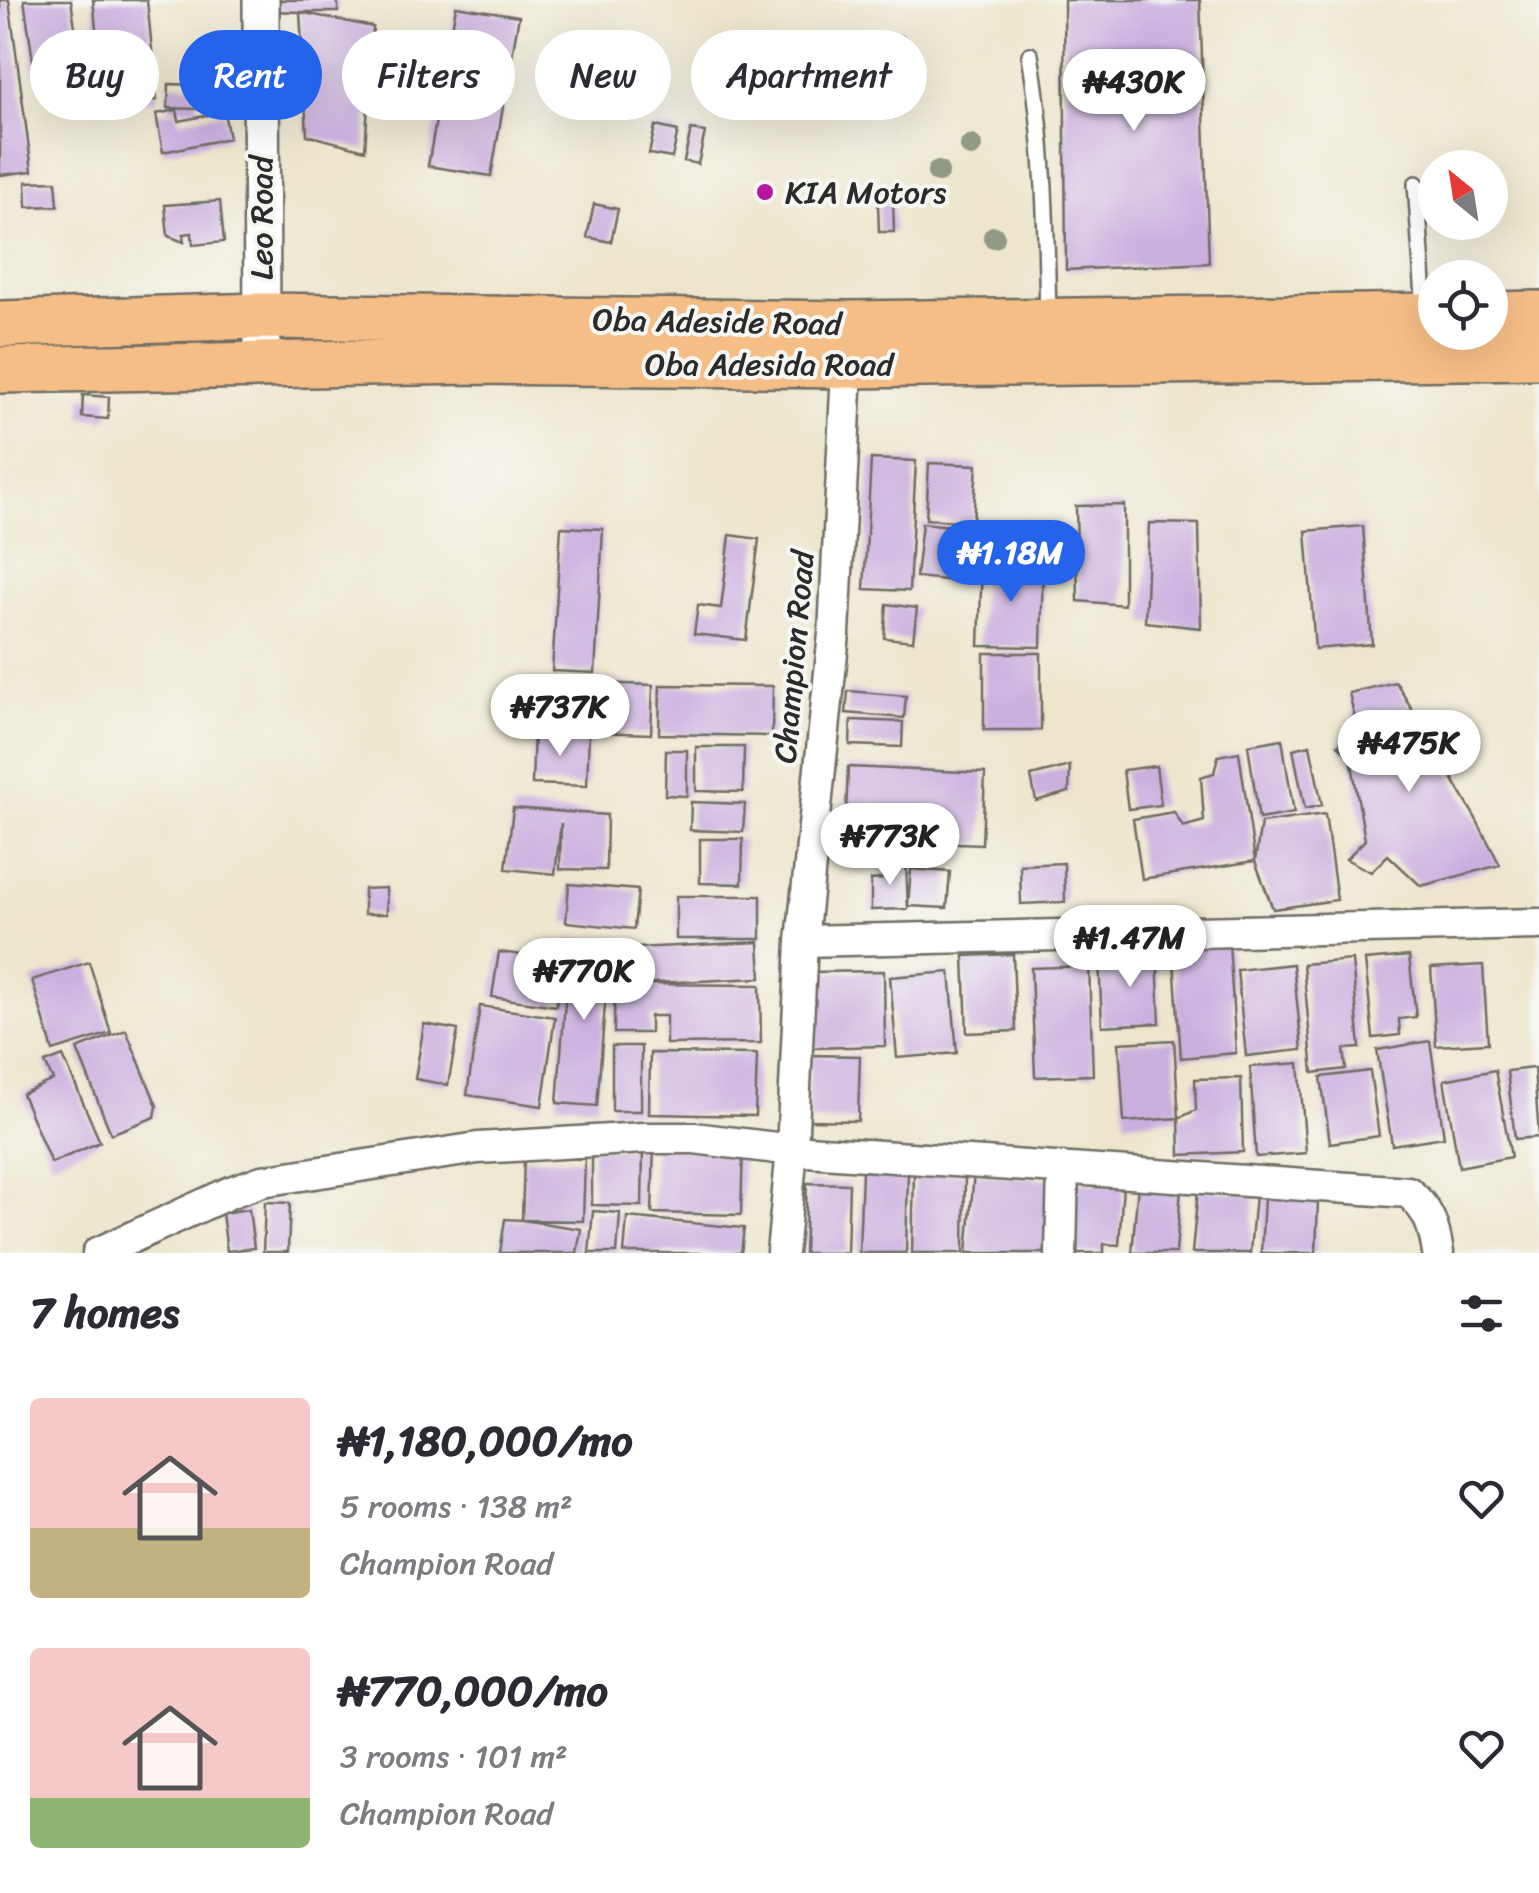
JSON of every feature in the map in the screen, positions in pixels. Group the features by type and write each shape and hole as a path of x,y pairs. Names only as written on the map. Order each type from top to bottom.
{"main road":[{"path":"1508,315 1539,314"},
{"name":"Oba Adeside Road","path":"0,324 261,316 848,345 1048,322 1418,316"},
{"name":"Oba Adesida Road","path":"0,370 471,360 848,345 1539,356"}],"street":[{"name":"Leo Road","path":"261,0 262,363"},
{"name":"Champion Road","path":"782,1253 792,1150 802,942 834,634 848,345"},
{"path":"802,942 1539,924"},
{"path":"98,1253 159,1240 231,1192 262,1181 478,1148 694,1138 792,1150 1408,1192 1425,1207 1434,1225 1438,1253"},
{"path":"1061,1253 1063,1168"}],"lane":[{"path":"1030,55 1045,192 1048,322"},
{"path":"1416,184 1424,260"}],"building":[{"path":"0,0 9,0 32,171 0,175"},
{"path":"24,0 71,0 75,30 30,30 30,40"},
{"path":"93,0 147,0 150,30 96,30"},
{"path":"273,0 338,0 338,12 273,11"},
{"path":"1064,0 1200,0 1209,263 1066,270"},
{"path":"456,6 519,16 515,39 515,30 452,30"},
{"path":"300,12 373,27 342,30 342,120 367,120 365,150 307,135 306,120 322,120 322,30 301,30"},
{"path":"169,84 179,84 179,108 168,108"},
{"path":"177,110 179,121 226,120 229,138 163,152 159,113"},
{"path":"436,120 501,120 491,176 428,166"},
{"path":"655,126 678,131 672,158 649,154"},
{"path":"691,130 705,132 698,164 684,161"},
{"path":"56,181 58,206 27,207 26,182"},
{"path":"220,201 224,242 193,245 192,233 183,234 184,242 168,236 165,205"},
{"path":"893,201 894,232 879,232 878,202"},
{"path":"594,204 618,209 611,242 587,237"},
{"path":"83,395 109,397 108,419 82,417"},
{"path":"871,459 916,461 909,591 864,589"},
{"path":"929,463 977,465 973,522 926,519"},
{"path":"1124,505 1124,605 1078,601 1076,506"},
{"path":"922,523 970,528 963,582 916,577"},
{"path":"1149,523 1199,524 1201,628 1145,622"},
{"path":"1363,526 1372,644 1315,649 1306,531"},
{"path":"561,527 603,529 595,673 552,671"},
{"path":"730,535 759,539 746,640 694,634 698,605 721,608"},
{"path":"982,562 1043,563 1041,647 979,646"},
{"path":"887,604 917,608 913,641 884,638"},
{"path":"984,653 1041,653 1041,730 984,730"},
{"path":"1396,682 1500,865 1421,886 1388,855 1371,872 1346,859 1365,840 1351,758 1338,745 1357,728 1349,693"},
{"path":"596,683 653,685 651,734 595,732"},
{"path":"660,685 773,686 772,736 659,734"},
{"path":"848,691 906,696 904,718 846,713"},
{"path":"851,720 903,722 902,747 850,745"},
{"path":"534,731 589,733 587,786 532,784"},
{"path":"1282,739 1294,813 1259,819 1248,745"},
{"path":"1310,745 1322,805 1305,809 1293,749"},
{"path":"696,747 744,747 743,792 696,791"},
{"path":"666,750 687,750 687,796 665,795"},
{"path":"1239,752 1255,861 1142,879 1133,819 1174,812 1183,827 1204,821 1201,777 1214,773 1218,756"},
{"path":"1070,766 1069,792 1036,801 1031,776"},
{"path":"1156,766 1161,805 1128,809 1123,770"},
{"path":"848,767 985,773 982,844 845,839"},
{"path":"691,802 745,804 743,832 690,830"},
{"path":"513,808 607,815 606,870 560,869 561,823 555,874 506,869"},
{"path":"1325,814 1337,900 1273,909 1255,861 1261,823"},
{"path":"700,839 743,839 742,884 700,883"},
{"path":"906,862 908,909 871,910 871,880 882,879 881,863"},
{"path":"1064,863 1065,902 1021,904 1020,865"},
{"path":"911,869 950,872 947,908 908,906"},
{"path":"569,884 638,890 634,929 566,922"},
{"path":"386,888 387,914 364,914 364,889"},
{"path":"676,896 761,896 761,939 676,939"},
{"path":"570,939 610,942 597,1106 557,1103"},
{"path":"759,942 761,978 634,984 760,985 761,1043 666,1044 666,1016 650,1016 650,1033 614,1033 615,949"},
{"path":"1229,942 1236,1053 1181,1058 1173,947"},
{"path":"499,952 563,960 556,1006 492,997"},
{"path":"1013,954 1016,1031 967,1033 964,956"},
{"path":"1157,955 1160,1023 1102,1026 1099,958"},
{"path":"1409,956 1416,1017 1399,1019 1400,1035 1373,1038 1365,960"},
{"path":"1352,960 1360,1048 1344,1049 1346,1069 1313,1073 1303,964"},
{"path":"89,962 111,1033 53,1051 32,980"},
{"path":"1293,964 1302,1050 1246,1056 1237,970"},
{"path":"1483,965 1488,1043 1436,1046 1431,968"},
{"path":"1089,966 1093,1075 1035,1077 1031,968"},
{"path":"884,971 885,1046 811,1048 810,972"},
{"path":"950,972 957,1053 897,1058 890,977"},
{"path":"480,1006 555,1017 542,1106 467,1095"},
{"path":"424,1024 458,1030 448,1085 415,1079"},
{"path":"126,1030 157,1106 155,1117 111,1134 77,1049"},
{"path":"1174,1040 1179,1118 1124,1122 1119,1043"},
{"path":"1430,1041 1444,1137 1392,1145 1377,1050"},
{"path":"612,1046 641,1046 641,1111 612,1111"},
{"path":"650,1053 757,1054 755,1116 649,1114"},
{"path":"810,1055 860,1056 858,1121 809,1120"},
{"path":"63,1056 100,1142 51,1163 22,1094 53,1080 45,1063"},
{"path":"1299,1063 1306,1153 1256,1157 1250,1067"},
{"path":"1534,1068 1539,1137 1515,1139 1507,1071"},
{"path":"1495,1070 1511,1157 1459,1167 1444,1080"},
{"path":"1370,1071 1379,1136 1330,1143 1321,1077"},
{"path":"1241,1078 1243,1152 1180,1155 1179,1118 1196,1110 1195,1079"},
{"path":"654,1145 743,1147 741,1215 652,1213"},
{"path":"592,1148 643,1148 642,1206 592,1205"},
{"path":"524,1158 585,1159 583,1221 522,1220"},
{"path":"862,1171 908,1172 906,1253 859,1253"},
{"path":"914,1172 965,1173 964,1253 912,1253"},
{"path":"974,1173 1056,1180 1049,1253 967,1253"},
{"path":"1077,1182 1123,1185 1119,1245 1104,1244 1104,1253 1072,1253"},
{"path":"807,1183 849,1184 847,1253 804,1253"},
{"path":"1138,1185 1181,1188 1176,1253 1132,1253"},
{"path":"1198,1189 1255,1194 1250,1253 1192,1253"},
{"path":"1264,1198 1318,1201 1316,1253 1261,1253"},
{"path":"265,1202 290,1203 288,1252 263,1252"},
{"path":"249,1209 254,1248 227,1251 222,1213"},
{"path":"593,1211 620,1213 617,1253 589,1253"},
{"path":"627,1217 744,1228 741,1253 624,1253"},
{"path":"505,1219 581,1229 577,1253 500,1253"}],"place":[{"name":"KIA Motors","path":"765,192"}]}
